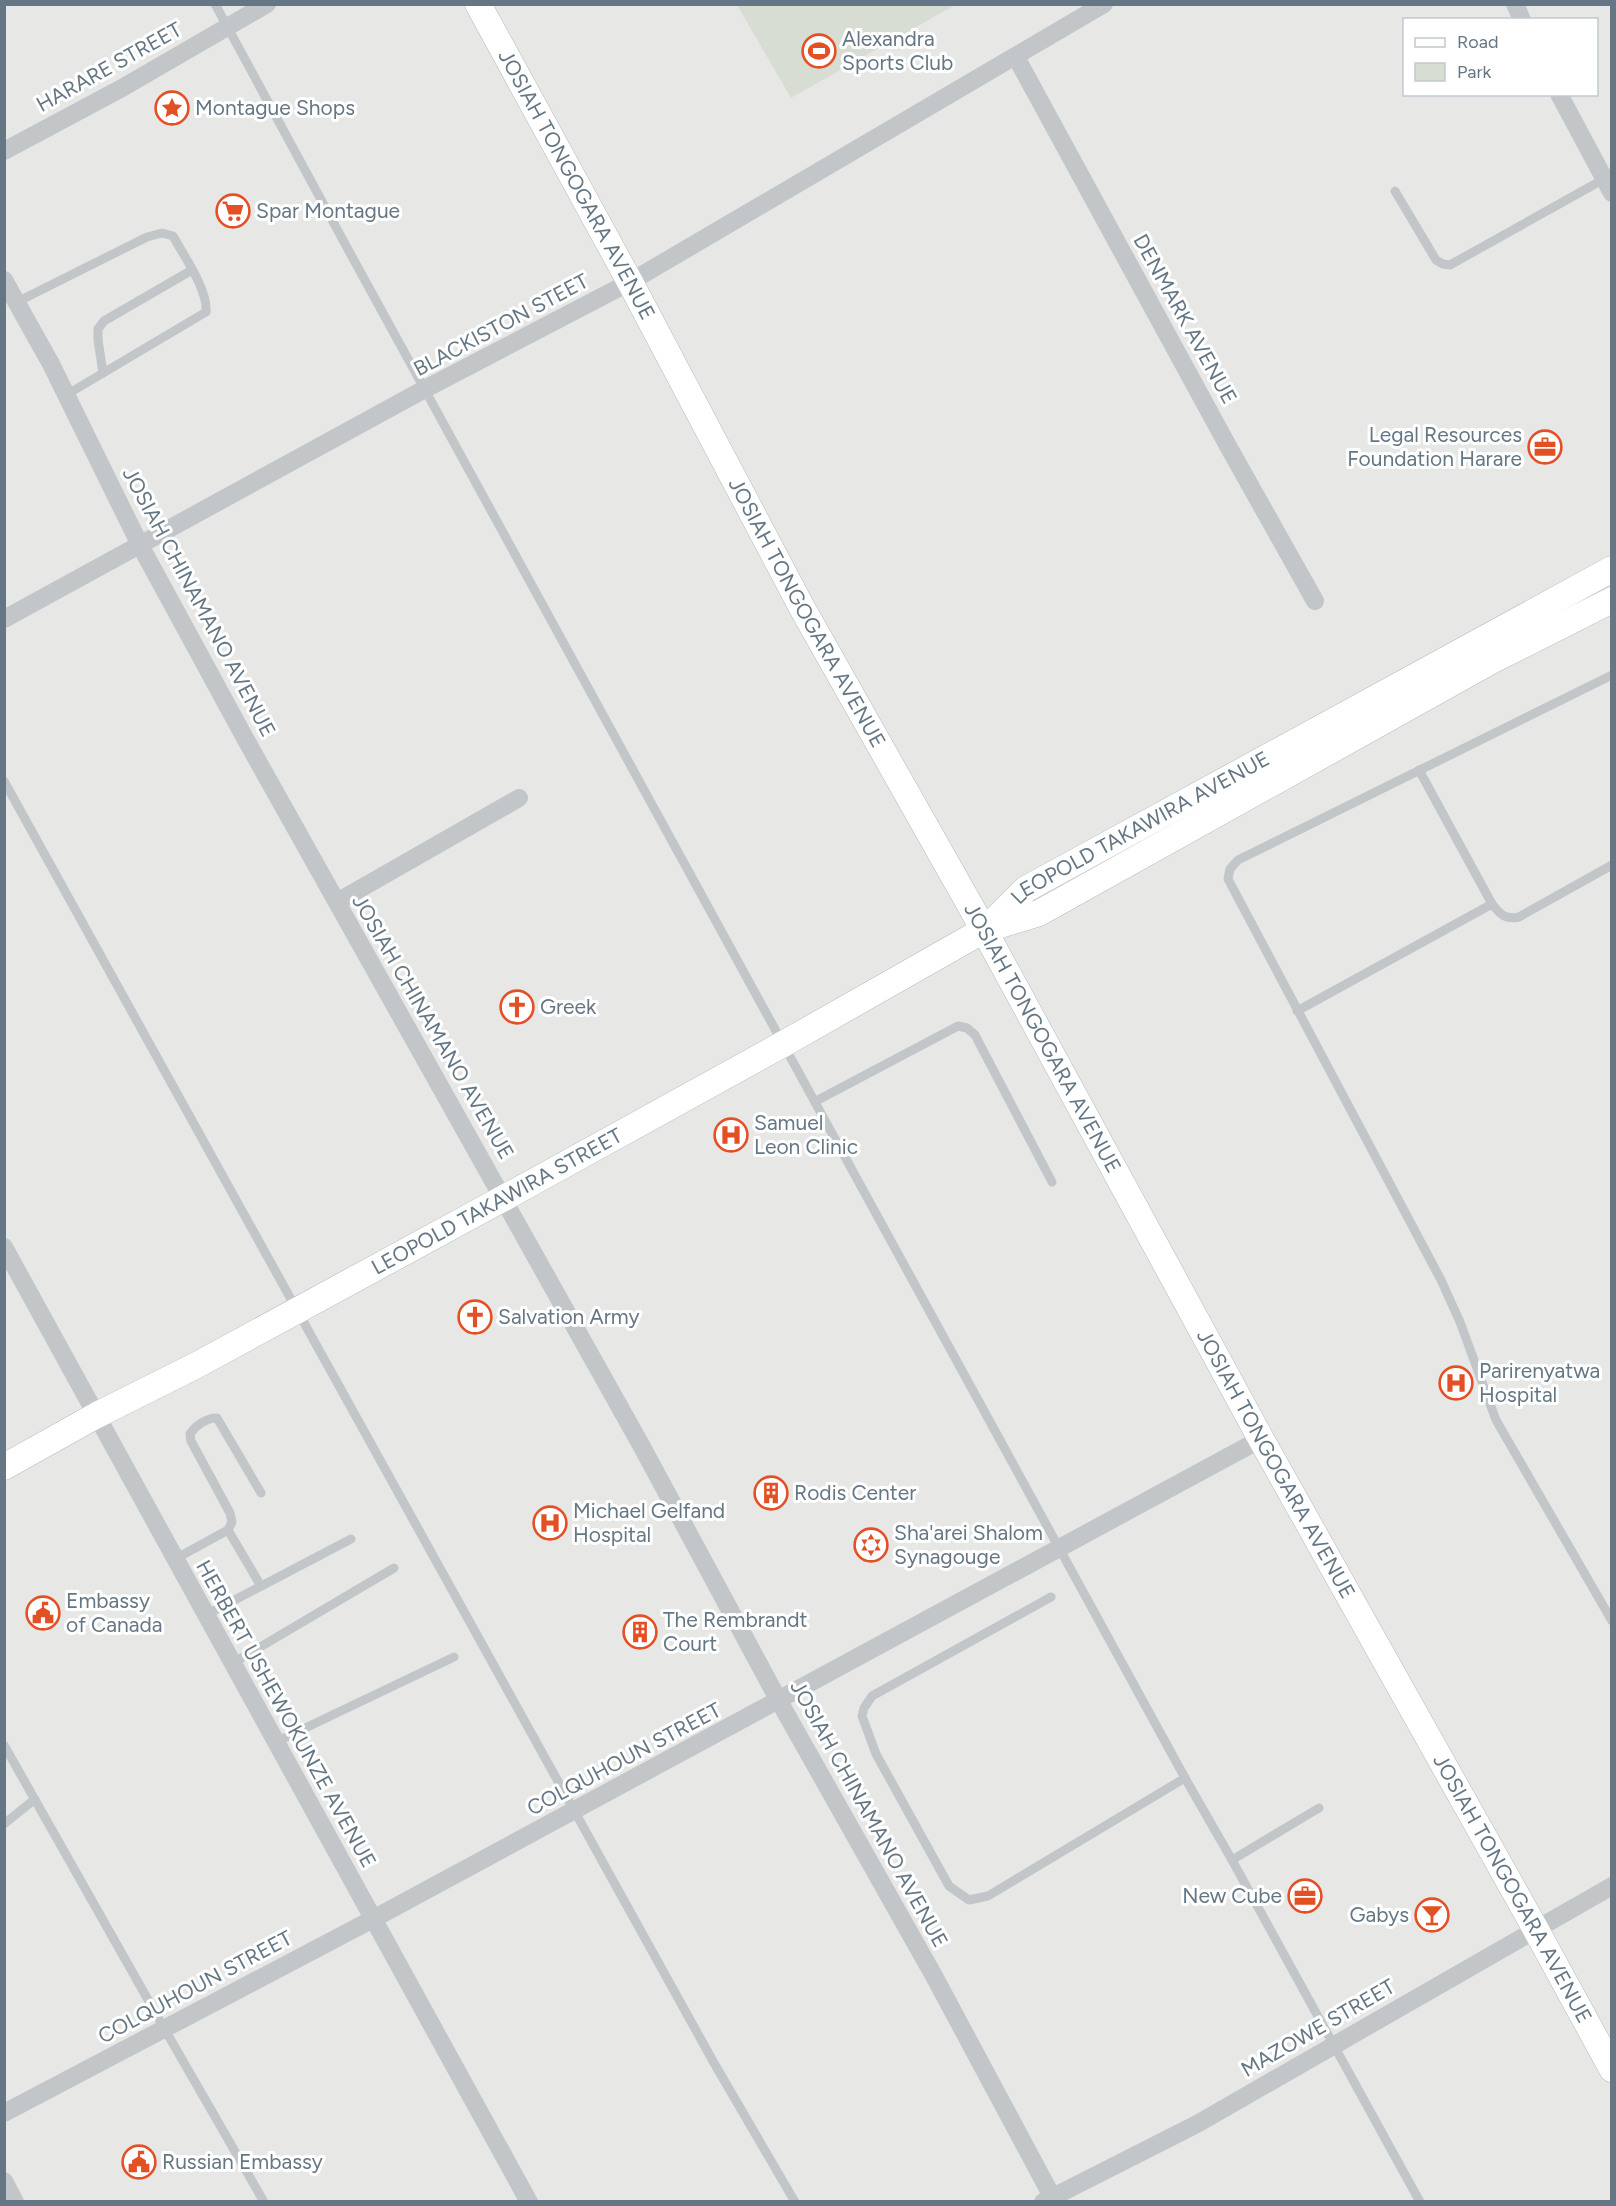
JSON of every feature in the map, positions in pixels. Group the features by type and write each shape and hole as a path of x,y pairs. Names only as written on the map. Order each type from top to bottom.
{"main road":[{"name":"JOSIAH TONGOGARA AVENUE","path":"478,4 630,282 801,606 984,930 1261,1439 1611,2069"},
{"name":"LEOPOLD TAKAWIRA AVENUE","path":"984,930 1026,889 1611,568"},
{"name":"LEOPOLD TAKAWIRA AVENUE","path":"984,930 1039,913 1493,660 1611,600"},
{"name":"LEOPOLD TAKAWIRA STREET","path":"4,1467 504,1198 785,1044 984,930"}],"street":[{"name":"HARARE STREET","path":"4,151 122,88 267,4"},
{"name":"BLACKISTON STEET","path":"4,619 423,390 630,282 1104,4"},
{"path":"1515,4 1521,18"},
{"name":"DENMARK AVENUE","path":"1016,57 1228,446 1316,601"},
{"path":"1560,96 1608,186"},
{"name":"JOSIAH CHINAMANO AVENUE","path":"4,280 66,395 140,545 504,1198 779,1701 934,1976 1050,2200"},
{"path":"337,902 519,798"},
{"name":"HERBERT USHEWOKUNZE AVENUE","path":"4,1247 529,2202"},
{"name":"COLQUHOUN STREET","path":"4,2113 373,1919 1261,1439"},
{"name":"MAZOWE STREET","path":"1050,2200 1197,2124 1611,1886"},
{"path":"4,2181 15,2202"}],"lane":[{"path":"215,4 423,390 785,1044 1185,1778 1420,2202"},
{"path":"1395,191 1436,260 1450,265 1608,186"},
{"path":"16,302 147,237 162,233 173,236 192,270 207,303 206,312 66,395"},
{"path":"104,373 98,329 104,321 192,270"},
{"path":"1611,675 1238,860 1230,869 1228,879 1441,1280 1460,1322 1497,1420 1611,1621"},
{"path":"1419,770 1492,904 1502,916 1511,919 1519,917 1611,865"},
{"path":"4,781 714,2063 795,2202"},
{"path":"1297,1011 1492,904"},
{"path":"816,1101 958,1026 967,1028 975,1035 1052,1182"},
{"path":"176,1559 228,1530 231,1522 230,1513 191,1441 190,1434 194,1428 210,1418 217,1418 261,1493"},
{"path":"228,1530 261,1586"},
{"path":"206,1615 351,1539"},
{"path":"232,1663 394,1569"},
{"path":"1051,1597 872,1696 864,1708 862,1716 876,1754 949,1886 969,1900 988,1896 1185,1778"},
{"path":"276,1742 454,1657"},
{"path":"4,1746 264,2202"},
{"path":"4,1824 35,1799"},
{"path":"1232,1860 1319,1808"}],"shaded area":[{"path":"5,5 1611,5 1611,2201 5,2202"}],"green space":[{"name":"Alexandra Sports Club","path":"737,5 955,5 791,98"}],"place":[{"name":"Alexandra Sports Club","path":"819,51"},
{"name":"Montague Shops","path":"172,108"},
{"name":"Spar Montague","path":"233,211"},
{"name":"Legal Resources Foundation Harare","path":"1545,447"},
{"name":"Greek","path":"517,1007"},
{"name":"Samuel Leon Clinic","path":"731,1135"},
{"name":"Salvation Army","path":"475,1317"},
{"name":"Parirenyatwa Hospital","path":"1456,1383"},
{"name":"Rodis Center","path":"771,1493"},
{"name":"Michael Gelfand Hospital","path":"550,1523"},
{"name":"Sha'arei Shalom Synagouge","path":"871,1545"},
{"name":"Embassy of Canada","path":"43,1613"},
{"name":"The Rembrandt Court","path":"640,1632"},
{"name":"New Cube","path":"1305,1896"},
{"name":"Gabys","path":"1432,1915"},
{"name":"Russian Embassy","path":"139,2162"}]}
